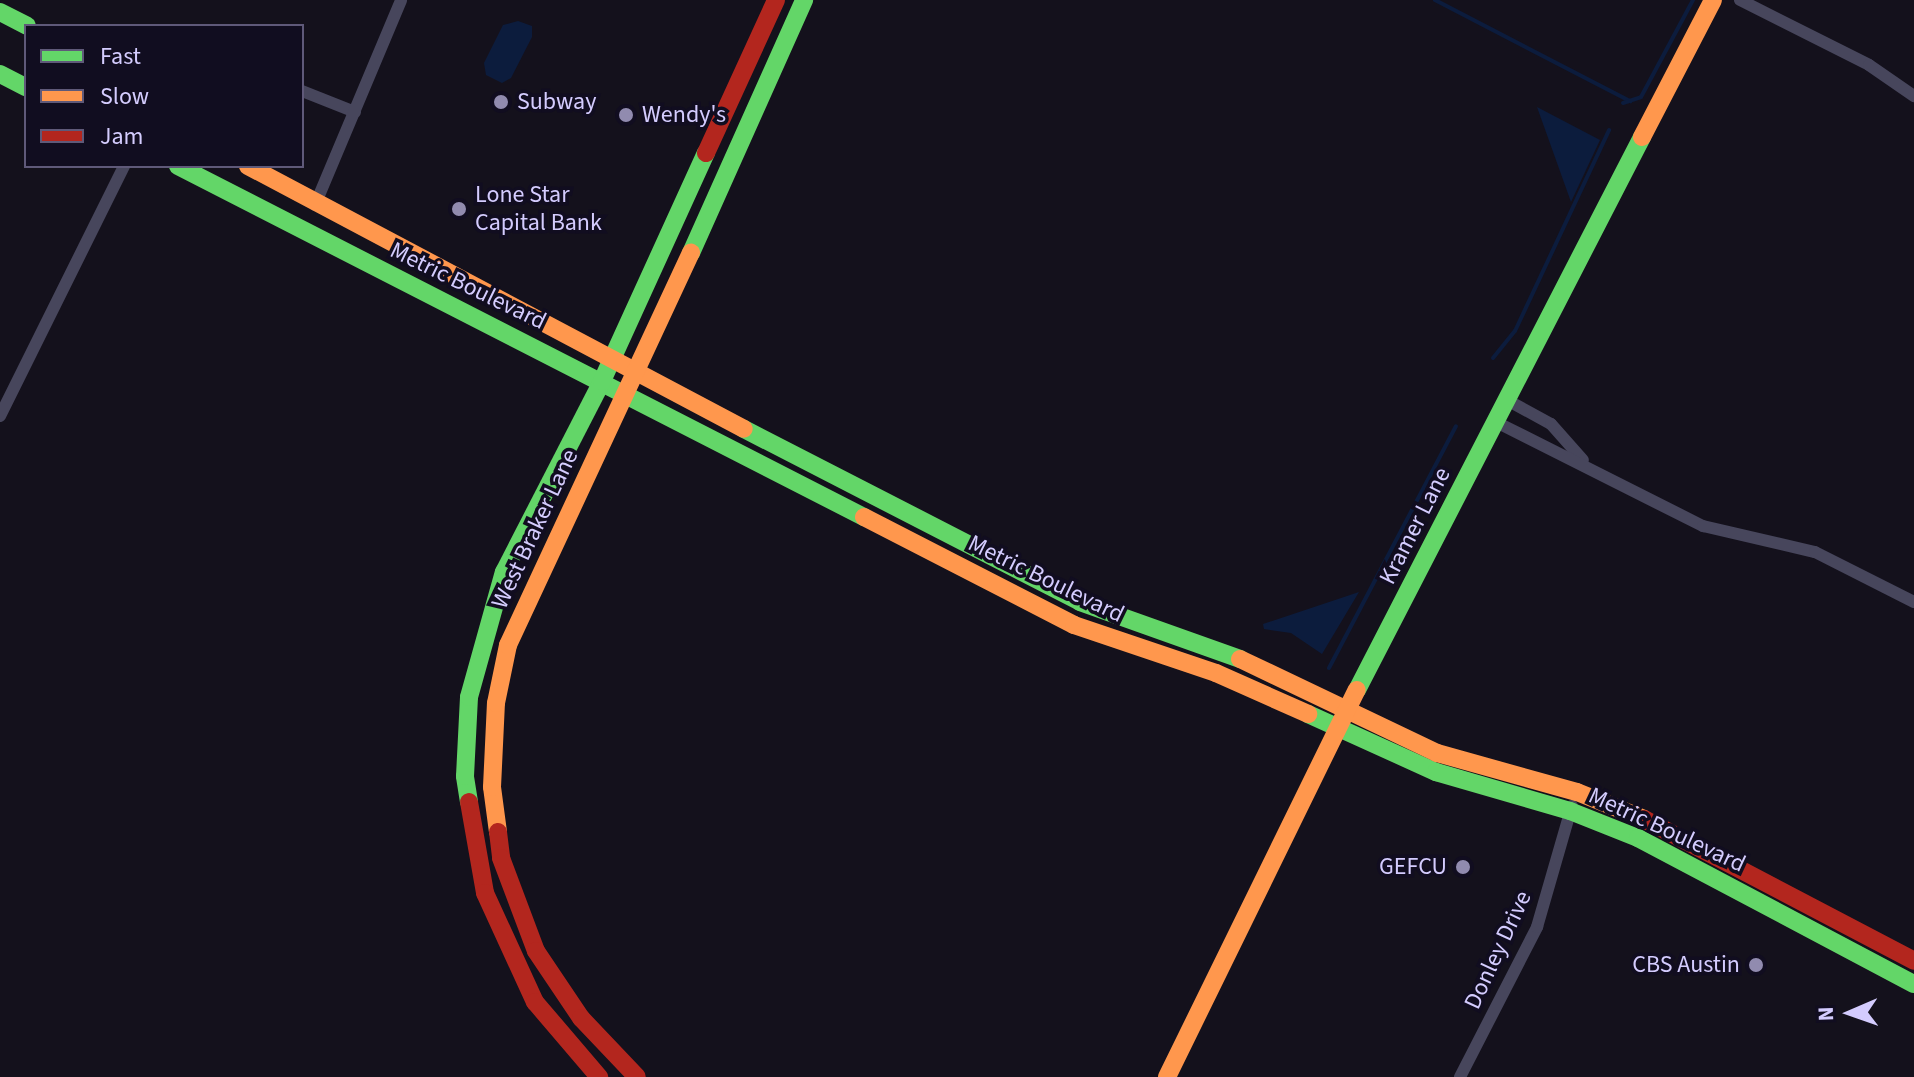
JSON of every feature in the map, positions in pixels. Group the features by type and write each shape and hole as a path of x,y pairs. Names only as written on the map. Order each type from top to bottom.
{"main road":[{"name":"West Braker Lane","path":"599,1077 535,1002 491,909 481,880 464,763 476,658 504,572 602,381 776,0"},
{"name":"West Braker Lane","path":"637,1077 581,1018 536,951 505,869 491,751 508,645 637,373 804,0"},
{"name":"Kramer Lane","path":"1167,1077 1347,710 1713,0"},
{"path":"0,12 24,24"},
{"path":"0,74 24,86"},
{"path":"720,123 742,138"},
{"name":"Metric Boulevard","path":"182,168 627,393 1074,625 1216,673 1436,772 1570,811 1674,855 1914,984"},
{"name":"Metric Boulevard","path":"251,168 315,205 611,361 1080,602 1263,667 1437,753 1577,792 1684,837 1914,961"},
{"path":"967,568 977,549"},
{"path":"481,880 505,869"},
{"path":"491,909 514,899"}],"street":[{"path":"315,205 401,0"},
{"path":"1740,0 1869,65 1914,96"},
{"path":"304,92 355,112"},
{"path":"0,416 123,168"},
{"path":"1507,400 1551,424 1585,463"},
{"path":"1496,422 1585,463 1703,526 1815,552 1914,602"},
{"name":"Donley Drive","path":"1460,1077 1537,927 1577,792"}],"water":[{"path":"518,21 532,26 532,37 511,78 502,83 486,75 484,63 503,25"},
{"path":"1537,107 1600,140 1571,202"},
{"path":"1359,592 1322,654 1291,633 1264,629 1263,624"}],"waterway":[{"path":"1435,0 1630,101"},
{"path":"1623,103 1641,97 1693,0"},
{"path":"1493,358 1515,331 1609,130"},
{"path":"1329,668 1456,426"}],"traffic: fast":[{"path":"691,253 804,0"},
{"path":"0,12 24,24"},
{"path":"0,74 24,86"},
{"path":"1357,690 1642,137"},
{"path":"469,802 465,776 469,697 504,572 602,381 706,153"},
{"path":"182,168 864,517"},
{"path":"744,429 1080,602 1240,659"},
{"path":"1308,714 1436,772 1570,811 1638,838 1914,984"}],"traffic: slow":[{"path":"1642,137 1713,0"},
{"path":"252,168 744,429"},
{"path":"498,832 492,787 496,703 508,645 691,253"},
{"path":"864,517 1074,625 1216,673 1308,714"},
{"path":"1240,659 1437,753 1577,792 1644,819"},
{"path":"1167,1077 1357,690"}],"traffic: jam":[{"path":"706,153 776,0"},
{"path":"469,802 485,893 535,1002 599,1077"},
{"path":"1644,819 1914,961"},
{"path":"498,832 501,858 536,951 581,1018 637,1077"}],"place":[{"name":"Subway","path":"501,102"},
{"name":"Wendy's","path":"626,115"},
{"name":"Lone Star Capital Bank","path":"459,209"},
{"name":"GEFCU","path":"1463,867"},
{"name":"CBS Austin","path":"1756,965"}]}
